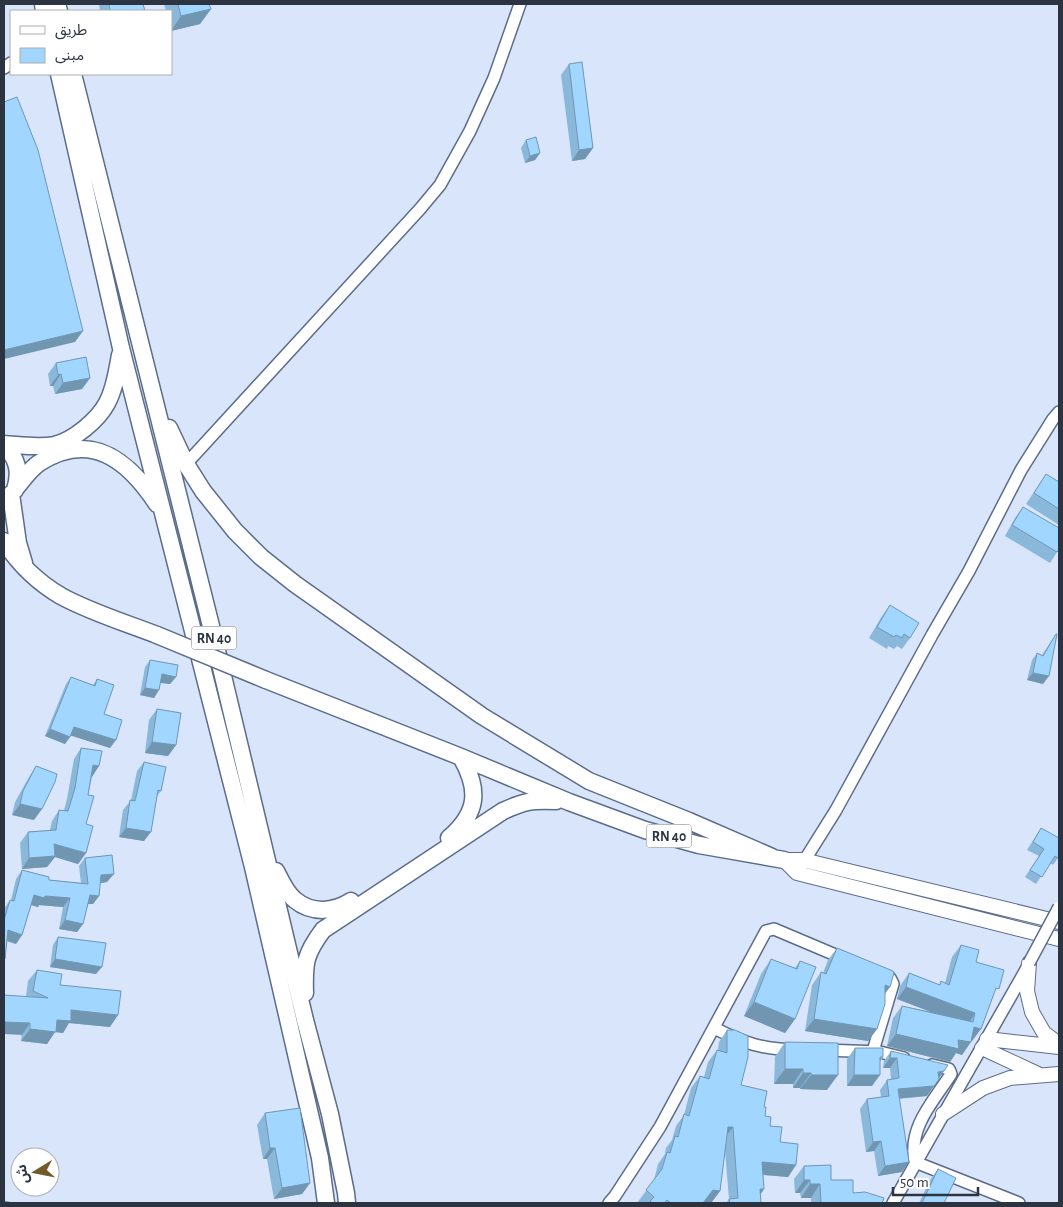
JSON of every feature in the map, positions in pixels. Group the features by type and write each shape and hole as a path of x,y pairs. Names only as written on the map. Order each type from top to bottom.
{"highway":[{"name":"RN 40","path":"59,75 121,348 252,867 320,1158 326,1203"},
{"name":"RN 40","path":"73,75 305,1020 330,1114 347,1203"},
{"path":"4,444 54,445 71,438 90,424 107,404 116,380 121,348"},
{"path":"150,382 170,432 186,464 203,491 235,531 261,558 295,584 482,716 589,781 778,859"},
{"path":"4,444 18,464 18,476 10,495 18,543 25,567"},
{"path":"10,495 37,464 58,453 73,450 92,450 114,457 131,470 144,485 164,516"},
{"path":"4,541 12,554 25,567"},
{"name":"RN 40","path":"25,567 62,597 569,802 663,835 778,859"},
{"path":"264,847 285,888 295,901 312,909 329,910 342,907 448,838 462,826 469,816 474,799 470,772 461,757"},
{"path":"305,1020 306,962 312,946 323,930 503,812 523,802 536,800 569,802"}],"main road":[{"path":"778,859 1059,939"},
{"path":"800,866 1059,922"},
{"path":"1029,963 1026,991 1032,1012 1044,1033 1059,1045"},
{"path":"984,1044 1059,1045"},
{"path":"984,1044 1040,1075"},
{"path":"943,1114 983,1088 1010,1078 1059,1074"}],"street":[{"path":"186,464 440,185 470,131 494,78 518,9 526,4"},
{"path":"800,866 836,810 969,571 1021,470 1059,412"},
{"path":"893,1203 984,1044 1059,907"},
{"path":"609,1203 660,1128 766,931 774,929 890,978 893,984 873,1051"},
{"path":"714,1028 741,1041 772,1049 873,1051 888,1053 949,1069 951,1074 921,1120 915,1133 913,1147 915,1162"},
{"path":"915,1162 1019,1203"}],"building":[{"path":"109,4 143,4 145,10 110,10"},
{"path":"178,4 209,4 211,9 181,16"},
{"path":"582,62 593,148 579,150 569,64"},
{"path":"17,97 38,150 83,331 4,350 4,102"},
{"path":"536,137 540,153 530,156 526,140"},
{"path":"86,357 90,378 63,383 61,374 58,375 56,363"},
{"path":"1046,474 1059,482 1059,509 1034,493"},
{"path":"1023,507 1059,528 1059,549 1057,552 1012,525"},
{"path":"890,605 919,623 910,638 904,634 902,638 896,635 894,637 877,627"},
{"path":"1056,634 1049,676 1033,673 1037,653 1043,656"},
{"path":"150,660 178,665 176,677 162,674 159,690 145,688"},
{"path":"71,677 95,686 97,679 114,685 104,714 122,720 116,740 74,727 70,737 50,729"},
{"path":"157,709 181,713 176,745 152,742"},
{"path":"81,748 102,751 99,766 93,765 88,795 94,796 86,824 93,826 86,853 54,844 55,856 29,858 28,832 56,830 59,810 68,811 75,788"},
{"path":"144,762 166,767 161,791 158,790 151,832 126,828 130,800 135,801"},
{"path":"36,766 57,774 42,809 20,804 23,791"},
{"path":"1041,828 1059,838 1059,856 1058,858 1055,856 1042,877 1030,870 1044,849 1033,842"},
{"path":"112,855 114,874 101,875 99,896 90,895 83,924 65,920 70,898 45,896 44,898 34,895 22,935 8,930 4,959 4,920 10,900 14,901 22,870 49,877 49,880 88,884 85,858"},
{"path":"58,937 106,943 102,967 55,959"},
{"path":"961,945 979,950 976,962 1004,970 999,989 996,988 981,1029 974,1027 971,1042 958,1040 959,1049 896,1034 902,1006 973,1022 975,1013 906,987 909,973 940,985 941,981 949,985"},
{"path":"837,948 894,973 890,987 885,985 885,1004 877,1029 814,1019 821,972 826,974"},
{"path":"771,959 797,969 800,961 816,967 795,1019 754,1002"},
{"path":"37,970 62,974 60,985 121,991 118,1015 71,1010 71,1021 57,1020 56,1032 30,1029 30,1023 4,1022 4,995 48,998 33,991"},
{"path":"727,1030 735,1030 748,1036 748,1057 741,1085 767,1091 764,1107 766,1107 765,1116 771,1117 770,1126 782,1127 780,1142 798,1144 796,1165 762,1162 764,1189 760,1189 761,1203 730,1203 729,1199 738,1198 733,1127 728,1127 720,1191 713,1190 703,1203 671,1203 667,1200 664,1203 653,1203 650,1201 654,1197 646,1190 662,1169 667,1152 670,1153 675,1136 678,1137 684,1114 689,1116 700,1076 709,1079 717,1050 727,1053"},
{"path":"785,1042 838,1043 838,1075 811,1075 811,1073 803,1073 803,1069 785,1069"},
{"path":"855,1048 883,1048 883,1057 880,1057 880,1075 854,1075"},
{"path":"891,1051 948,1065 944,1071 938,1072 939,1079 934,1086 898,1089 909,1162 885,1166 881,1141 873,1142 867,1099 889,1096 887,1080 899,1078 897,1058 890,1058"},
{"path":"300,1108 310,1183 282,1188 275,1148 270,1148 265,1113"},
{"path":"831,1165 831,1180 853,1180 853,1193 865,1192 884,1198 882,1203 821,1203 820,1184 810,1184 810,1180 804,1180 804,1166"},
{"path":"938,1169 956,1178 944,1203 922,1203"}]}
